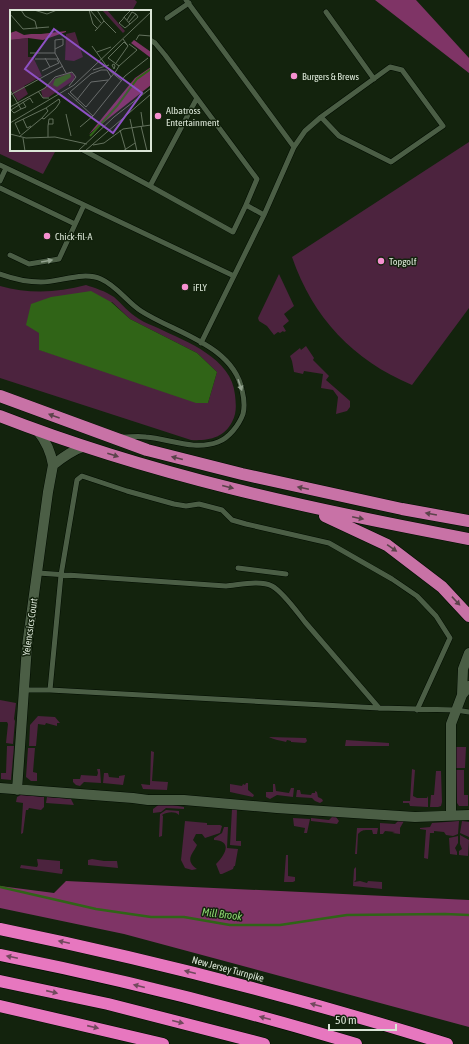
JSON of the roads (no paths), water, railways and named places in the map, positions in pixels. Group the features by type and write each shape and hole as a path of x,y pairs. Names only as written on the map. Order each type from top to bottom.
{"highway":[{"path":"0,396 147,450 242,474 402,509 467,520"},
{"path":"0,416 148,467 306,507 469,539"},
{"path":"306,507 387,545 442,587 469,616"},
{"name":"New Jersey Turnpike","path":"0,929 126,956 223,980 319,1006 447,1044"},
{"path":"0,955 136,985 306,1029 356,1044"},
{"path":"0,980 115,1006 264,1044"},
{"path":"0,1006 164,1044"}],"street":[{"path":"37,430 44,439 52,456 54,465 64,456 78,448 85,446"},
{"name":"Yelencsics Court","path":"17,790 27,646 48,492 54,465"},
{"path":"462,695 463,669 469,653"},
{"path":"451,815 451,724 462,695 469,686"},
{"path":"0,788 148,800 184,800 414,817 469,815"}],"lane":[{"path":"167,18 188,2 294,147"},
{"path":"326,12 374,79"},
{"path":"84,151 232,232 257,179 165,55 151,41"},
{"path":"201,343 264,214 294,147 305,131 321,117 390,67 402,70 443,126 391,162 339,136 321,117"},
{"path":"150,186 197,98"},
{"path":"0,165 234,276"},
{"path":"0,181 6,168"},
{"path":"0,188 75,224"},
{"path":"10,255 29,264 59,259 84,205"},
{"path":"246,205 264,214"},
{"path":"0,274 21,281 57,280 81,276 101,279 140,310 219,353 230,364 237,376 241,385 244,410 238,425 219,442 209,445 193,446 146,436 112,437"},
{"path":"50,690 61,575 77,480 82,476 127,491 174,504 186,506 199,504 222,510 232,520 329,543 392,579 417,596 436,616 450,638 417,710"},
{"path":"238,568 286,574"},
{"path":"38,573 226,586 238,584 266,584 272,586 280,592 379,708"},
{"path":"24,690 50,690 417,710 456,710 469,712"}],"waterway":[{"name":"Mill Brook","path":"0,887 96,909 151,917 184,917 230,925 280,925 347,915 469,915"}],"place":[{"name":"Burgers & Brews","path":"294,76"},
{"name":"Albatross Entertainment","path":"158,116"},
{"name":"Chick-fil-A","path":"47,236"},
{"name":"Topgolf","path":"381,261"},
{"name":"iFLY","path":"185,287"}]}
